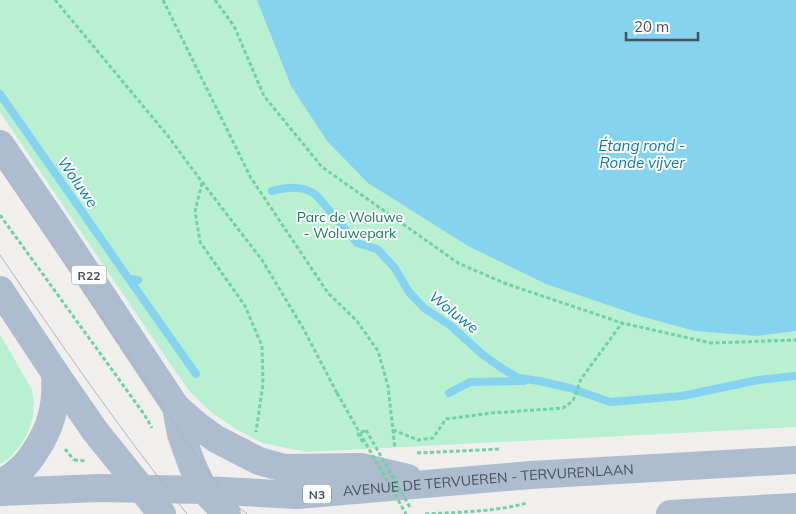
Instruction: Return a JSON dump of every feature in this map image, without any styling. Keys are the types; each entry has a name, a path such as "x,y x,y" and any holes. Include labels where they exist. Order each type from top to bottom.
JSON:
{"main road":[{"name":"R22","path":"0,144 176,407 181,434 192,465 204,490 227,514"},
{"path":"0,290 95,430 162,514"},
{"path":"0,484 26,464 48,431 55,402 55,373"},
{"path":"176,407 216,439 259,461 284,468 362,467 429,484"},
{"name":"AVENUE DE TERVUEREN - TERVURENLAAN","path":"0,492 99,488 204,490 297,496 530,474 796,460"},
{"path":"670,514 796,507"}],"path":[{"path":"56,0 168,136 262,260 303,328 337,393 406,514"},
{"path":"163,0 251,178 328,293 357,321 378,351 388,386 396,454"},
{"path":"215,0 234,26 264,96 322,167 458,263 504,283 622,323 710,343 796,340"},
{"path":"202,182 195,211 200,242 245,306 262,346 262,384 255,437"},
{"path":"0,214 153,429"},
{"path":"393,430 418,440 434,438 446,419 492,413 563,408 573,401 580,379 622,323"},
{"path":"366,430 411,509"},
{"path":"415,454 503,449"},
{"path":"371,456 387,455"}],"green space":[{"name":"Parc de Woluwe - Woluwepark","path":"0,0 796,0 796,427 307,452 262,443 234,428 212,413 191,393 0,112"},
{"path":"0,334 32,390 34,402 33,417 27,435 10,458 0,464"}],"water":[{"name":"Étang rond - Ronde vijver","path":"257,0 796,0 796,331 757,336 695,331 640,316 546,284 468,246 368,183 327,141 291,86"}],"waterway":[{"name":"Woluwe","path":"0,94 129,279 138,280"},
{"name":"Woluwe","path":"272,191 296,188 312,192 357,243 377,249 394,267 409,292 424,308 451,326 483,355 519,378 570,388 610,402 682,396 758,380 796,376"},
{"path":"129,279 196,374"},
{"name":"Woluwe","path":"449,393 470,382 524,381"}],"tram line":[{"path":"0,169 203,465 230,500 247,514"},
{"path":"0,255 91,386 187,514"}]}
